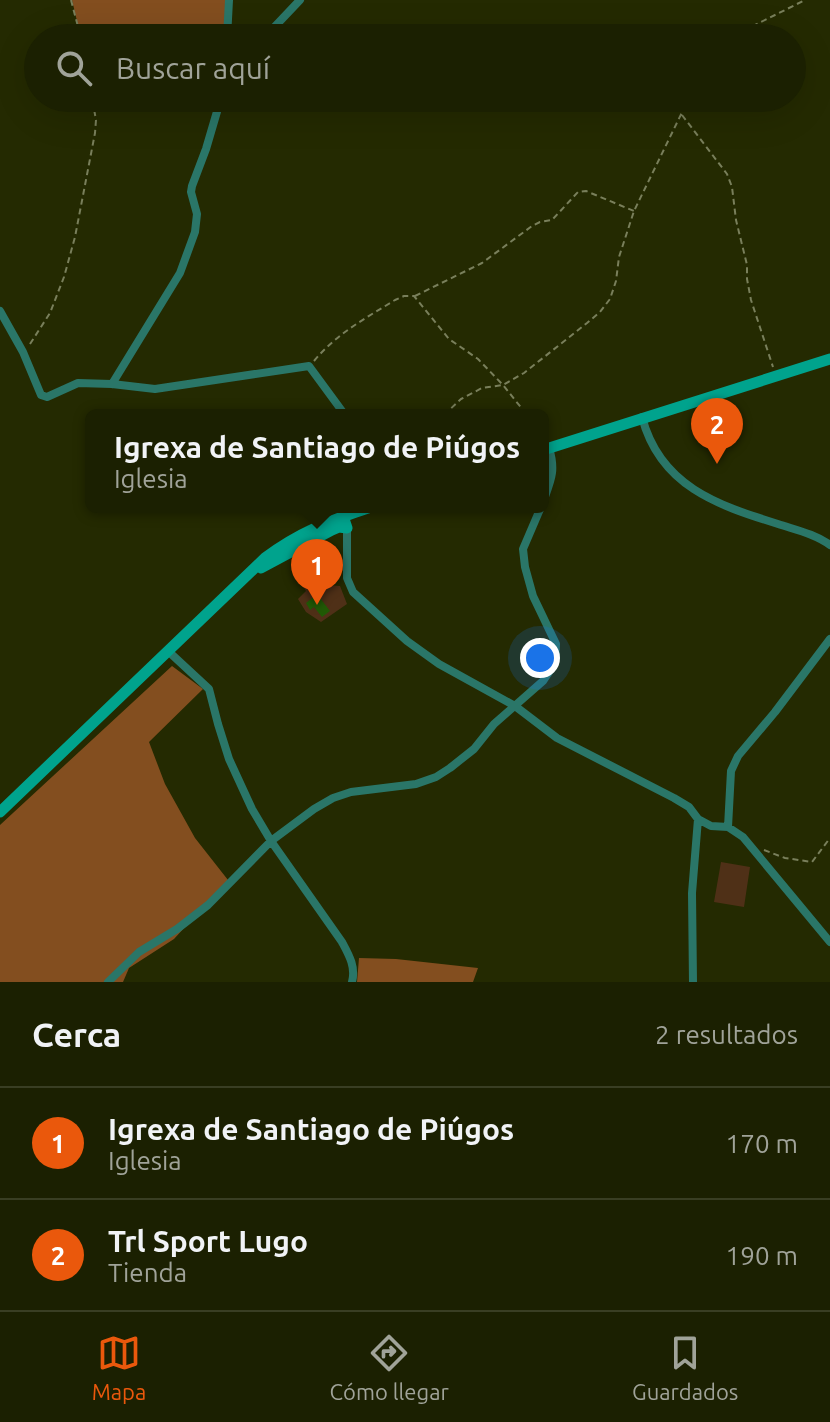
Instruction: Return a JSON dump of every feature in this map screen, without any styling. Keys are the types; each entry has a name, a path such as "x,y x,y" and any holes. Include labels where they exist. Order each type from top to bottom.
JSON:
{"main road":[{"path":"549,448 830,359"},
{"path":"0,812 265,558 292,539 345,522 360,513"}],"street":[{"path":"228,24 229,0"},
{"path":"277,24 300,0"},
{"path":"112,384 180,273 195,232 197,214 192,186 217,112"},
{"path":"0,311 23,351 41,395 47,397 78,383 155,389 309,366 341,409"},
{"path":"642,417 646,433 657,452 690,488 720,503 808,533 830,545"},
{"path":"549,454 554,463 549,487"},
{"path":"108,982 139,952 208,905 271,841 314,809 351,792 416,784 436,777 474,749 494,724 543,681 555,663 556,644 533,596 523,549 538,513"},
{"path":"345,522 347,578 353,592 407,641 439,664 515,706 557,738 674,798 711,826 728,827 743,837 830,942"},
{"path":"728,827 731,771 738,756 830,639"},
{"path":"168,651 209,689 229,759 252,809 342,942 352,960 352,982"},
{"path":"693,982 692,893 698,819"}],"path":[{"path":"71,0 77,24"},
{"path":"757,24 805,0"},
{"path":"23,351 50,313 64,277 95,133 95,112"},
{"path":"450,409 461,399 482,388 503,385 524,373 600,312 610,299 634,211 681,113 727,174 732,187 751,300 776,376"},
{"path":"309,366 346,331 395,300 414,296 482,263 532,226 552,220 578,192 595,193 634,211"},
{"path":"414,296 449,339 478,359 522,409"},
{"path":"751,847 759,847 785,858 812,862 830,838"}],"shaded area":[{"path":"72,0 229,0 228,24 78,24"},
{"path":"315,570 327,573 328,585 340,586 347,604 321,622 306,612 298,599 306,591 301,583"},
{"path":"172,666 203,689 149,742 165,784 195,838 228,880 174,939 129,968 123,982 0,982 0,825"},
{"path":"721,862 750,867 744,907 714,902"},
{"path":"359,958 478,968 473,982 357,982"}],"building":[{"path":"317,594 330,611 322,617 314,607 310,610 306,603"}],"place":[{"name":"Trl Sport Lugo","path":"717,464"},
{"name":"Igrexa de Santiago de Piúgos","path":"317,605"}]}
